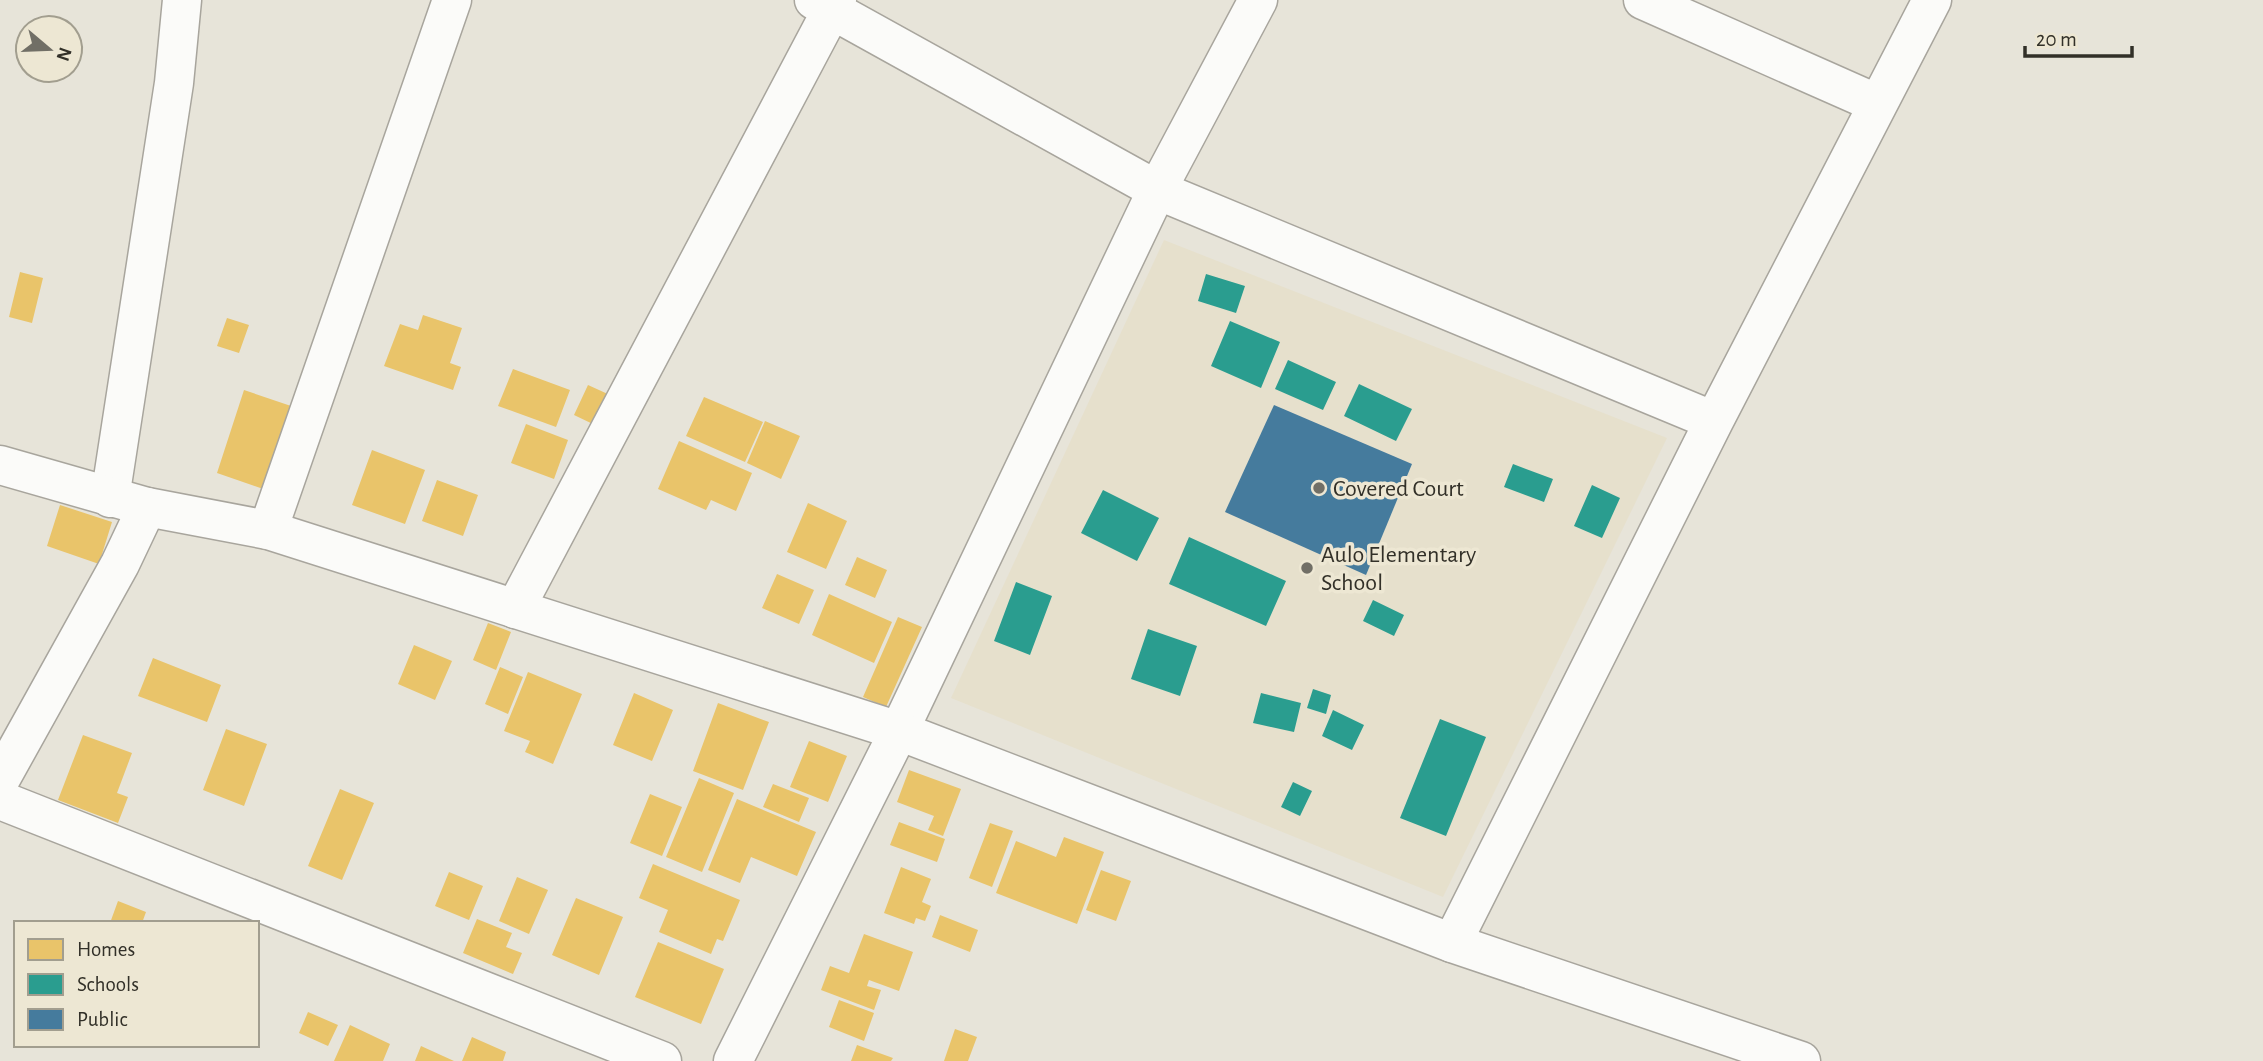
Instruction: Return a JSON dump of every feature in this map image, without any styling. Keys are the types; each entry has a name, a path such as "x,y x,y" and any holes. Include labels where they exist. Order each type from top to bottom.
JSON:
{"street":[{"path":"110,498 174,83 182,0"},
{"path":"268,530 452,0"},
{"path":"733,1061 899,731 1157,190 1258,0"},
{"path":"1643,0 1878,104"},
{"path":"1452,943 1714,421 1932,0"},
{"path":"515,609 828,3 1157,190 1714,421"},
{"path":"0,465 147,507 268,530 899,731 1452,943 1801,1061"},
{"path":"0,780 120,564 147,507"},
{"path":"0,800 662,1061"}],"shaded area":[{"name":"Aulo Elementary School","path":"1164,240 1667,438 1443,897 951,698"}],"building: Homes":[{"path":"20,272 43,278 32,323 9,317"},
{"path":"423,315 462,328 450,363 461,367 453,390 384,366 400,324 418,330"},
{"path":"227,318 249,325 239,353 217,346"},
{"path":"513,369 570,390 556,427 498,406"},
{"path":"588,385 610,395 597,426 574,415"},
{"path":"244,390 294,407 266,490 217,473"},
{"path":"704,397 763,422 745,462 686,436"},
{"path":"765,421 800,436 781,479 747,463"},
{"path":"526,424 568,440 554,479 511,463"},
{"path":"679,441 752,473 736,511 711,500 706,510 658,489"},
{"path":"372,450 425,470 405,524 352,505"},
{"path":"437,480 478,495 463,536 422,521"},
{"path":"808,503 847,521 826,569 787,552"},
{"path":"60,505 112,522 99,564 47,546"},
{"path":"857,557 887,570 875,598 845,585"},
{"path":"777,574 814,590 799,624 762,608"},
{"path":"829,594 892,622 874,663 812,635"},
{"path":"898,617 922,627 886,707 863,697"},
{"path":"488,623 511,632 496,670 473,660"},
{"path":"414,645 452,661 435,700 398,684"},
{"path":"153,658 221,685 207,722 138,696"},
{"path":"500,667 523,677 508,714 485,704"},
{"path":"528,672 582,694 553,764 525,752 530,741 504,731"},
{"path":"634,693 673,710 652,761 613,745"},
{"path":"718,703 769,722 743,790 693,771"},
{"path":"226,729 267,744 244,806 203,790"},
{"path":"83,735 132,753 117,793 128,797 118,823 58,800"},
{"path":"809,741 847,756 828,802 790,787"},
{"path":"909,770 961,789 943,836 928,830 934,816 897,802"},
{"path":"699,778 734,793 702,872 666,857"},
{"path":"773,784 809,798 799,822 763,807"},
{"path":"340,789 374,803 342,880 308,866"},
{"path":"650,794 682,807 662,856 630,843"},
{"path":"737,799 816,832 797,876 751,857 740,883 708,870"},
{"path":"899,822 945,839 937,862 890,845"},
{"path":"990,823 1013,831 992,887 969,878"},
{"path":"1064,837 1104,852 1077,924 996,893 1016,841 1056,857"},
{"path":"653,864 740,900 723,941 717,939 711,954 659,932 668,910 639,898"},
{"path":"901,867 931,879 922,902 931,906 925,921 916,918 914,924 884,913"},
{"path":"1101,870 1131,881 1116,921 1086,910"},
{"path":"449,872 483,886 469,920 435,906"},
{"path":"517,877 548,890 529,934 499,921"},
{"path":"576,898 623,917 599,975 552,955"},
{"path":"118,901 146,912 143,921 111,921"},
{"path":"940,915 978,930 970,952 932,937"},
{"path":"477,919 512,933 506,947 522,953 513,974 463,953"},
{"path":"864,934 913,952 899,991 869,980 867,986 881,990 874,1010 821,990 830,966 849,973"},
{"path":"658,942 724,969 701,1024 635,997"},
{"path":"839,1000 874,1013 864,1041 829,1027"},
{"path":"308,1012 338,1025 328,1046 299,1033"},
{"path":"350,1025 390,1044 383,1061 334,1061"},
{"path":"955,1029 977,1037 968,1061 944,1061"},
{"path":"472,1037 506,1052 503,1061 462,1061"},
{"path":"857,1045 893,1058 891,1061 851,1061"},
{"path":"421,1046 454,1061 415,1061"}],"building: Schools":[{"path":"1206,274 1245,286 1236,313 1198,301"},
{"path":"1230,321 1280,342 1261,388 1211,366"},
{"path":"1288,360 1336,382 1323,410 1275,389"},
{"path":"1359,384 1412,409 1396,441 1344,416"},
{"path":"1513,464 1553,479 1544,502 1504,487"},
{"path":"1592,485 1620,498 1602,538 1574,526"},
{"path":"1103,490 1159,518 1137,561 1081,533"},
{"path":"1189,537 1286,581 1266,626 1169,584"},
{"path":"1016,582 1052,596 1030,655 994,641"},
{"path":"1373,600 1404,615 1394,636 1363,621"},
{"path":"1148,629 1197,646 1180,696 1131,679"},
{"path":"1313,689 1331,695 1326,714 1307,708"},
{"path":"1261,693 1301,703 1294,732 1253,723"},
{"path":"1333,710 1364,725 1352,750 1322,736"},
{"path":"1440,719 1486,737 1446,836 1400,818"},
{"path":"1293,782 1312,791 1300,816 1281,807"}],"building: Public":[{"name":"Covered Court","path":"1274,405 1412,464 1366,575 1225,512"}],"place":[{"name":"Covered Court","path":"1319,488"},
{"name":"Aulo Elementary School","path":"1307,568"}]}
